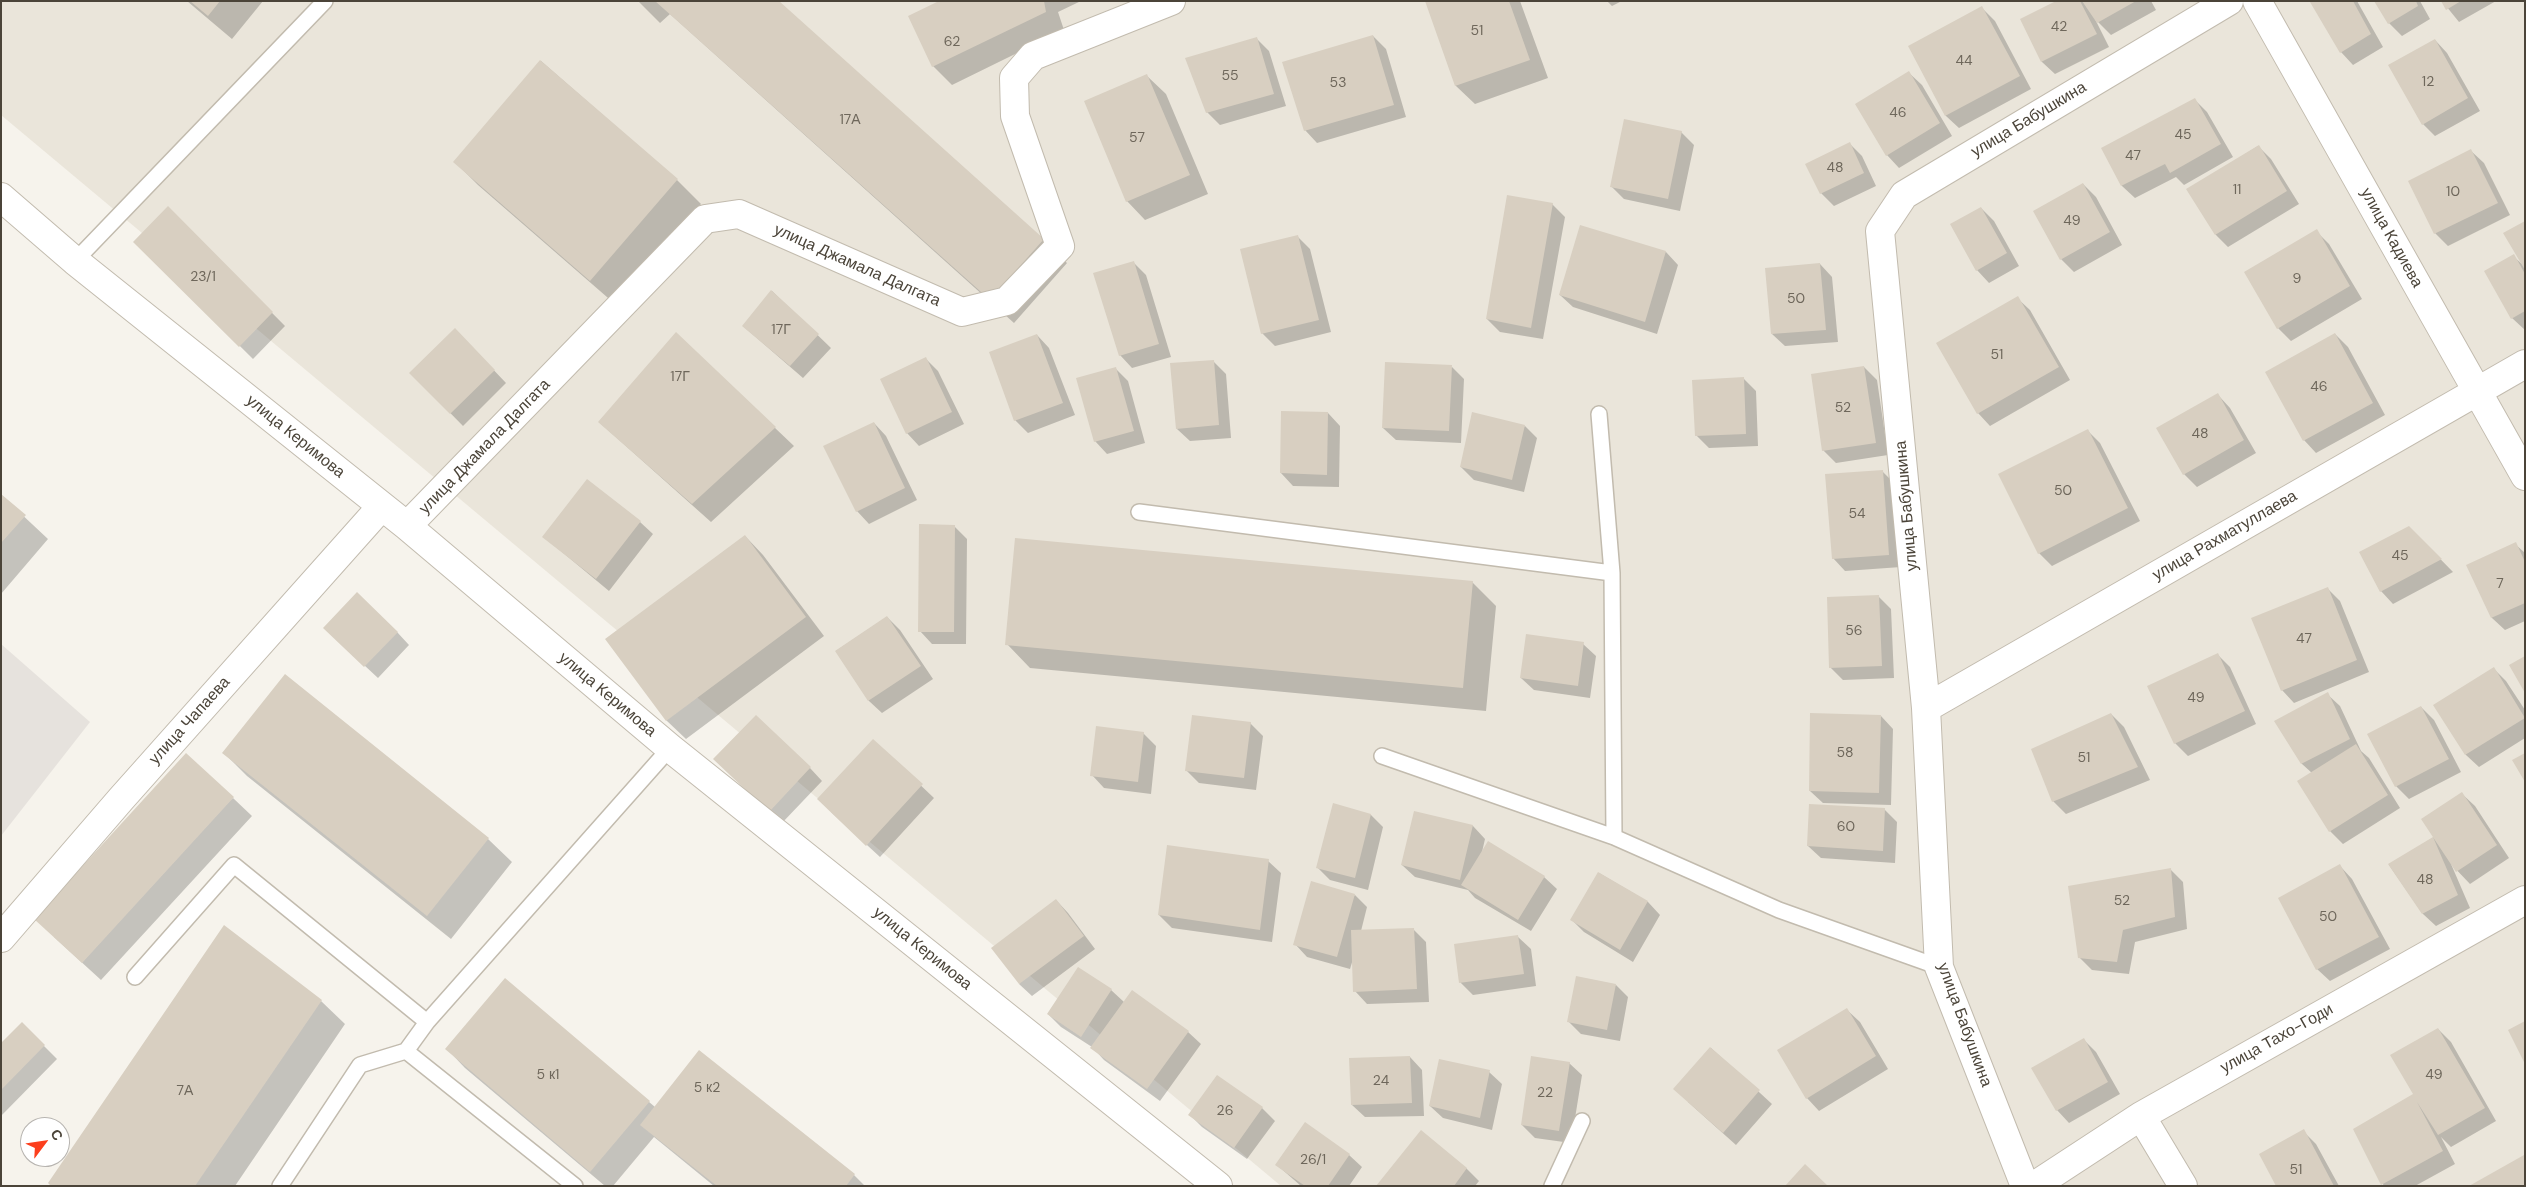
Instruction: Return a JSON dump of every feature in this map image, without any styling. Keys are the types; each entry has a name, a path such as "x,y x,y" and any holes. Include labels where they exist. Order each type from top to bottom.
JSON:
{"street":[{"name":"улица Джамала Далгата","path":"407,526 705,219 739,214 962,312 1007,301 1060,246 1015,116 1014,78 1033,56 1171,1"},
{"name":"улица Бабушкина","path":"2025,1186 1939,967 1926,708 1880,231 1904,195 2229,1"},
{"name":"улица Кадиева","path":"2257,1 2525,476"},
{"name":"улица Керимова","path":"1,197 75,261 407,526 670,748 1218,1186"},
{"name":"улица Рахматуллаева","path":"1926,708 2525,364"},
{"name":"улица Чапаева","path":"1,938 121,799 382,506"},
{"name":"улица Тахо-Годи","path":"2034,1186 2141,1116 2525,900"},
{"path":"2141,1116 2183,1186"}],"lane":[{"path":"75,261 325,1"},
{"path":"1599,414 1612,573 1614,837"},
{"path":"1139,512 1612,573"},
{"path":"280,1186 360,1065 406,1051 427,1022 670,748"},
{"path":"1382,756 1614,837 1780,910 1939,967"},
{"path":"135,977 234,866 427,1022"},
{"path":"406,1051 575,1186"},
{"path":"1552,1186 1582,1121"}],"shaded area":[{"path":"1,1 2525,1 2525,1186 1281,1186 1,115"},
{"path":"1,644 90,722 1,836"}],"building":[{"path":"190,1 220,1 208,16"},
{"path":"655,1 779,1 1044,239 990,300"},
{"path":"939,1 1044,1 1046,12 932,67 908,16"},
{"path":"1425,1 1509,1 1530,60 1455,86"},
{"path":"2056,1 2080,1 2097,34 2041,62 2020,19"},
{"path":"2082,1 2136,1 2097,23"},
{"path":"2353,1 2371,34 2340,53 2310,2"},
{"path":"2374,1 2416,1 2418,6 2388,24"},
{"path":"2441,1 2461,1 2446,10"},
{"path":"1982,6 2020,76 1945,116 1908,46"},
{"path":"1373,35 1394,105 1304,131 1282,62"},
{"path":"1257,37 1274,94 1206,113 1185,58"},
{"path":"2435,39 2468,98 2422,125 2388,65"},
{"path":"540,60 678,179 590,281 453,162"},
{"path":"1909,71 1940,123 1886,156 1855,104"},
{"path":"1147,74 1190,175 1126,202 1084,101"},
{"path":"2195,98 2221,144 2170,173 2165,164 2121,186 2101,148"},
{"path":"1624,119 1682,131 1668,199 1610,187"},
{"path":"1850,142 1864,173 1820,194 1805,164"},
{"path":"2259,145 2287,191 2215,235 2186,189"},
{"path":"2471,149 2498,203 2434,234 2408,181"},
{"path":"2083,183 2110,232 2060,260 2033,211"},
{"path":"1507,195 1553,203 1531,328 1486,319"},
{"path":"168,206 273,312 239,347 133,242"},
{"path":"1981,207 2007,253 1976,271 1950,224"},
{"path":"2525,221 2525,270 2503,233"},
{"path":"1580,225 1666,251 1645,322 1559,295"},
{"path":"2317,229 2350,286 2277,329 2244,272"},
{"path":"1298,235 1319,320 1261,334 1240,249"},
{"path":"2514,254 2525,274 2525,311 2511,319 2484,271"},
{"path":"1134,261 1159,344 1119,356 1093,273"},
{"path":"1820,263 1826,330 1771,334 1765,268"},
{"path":"771,290 819,334 790,366 742,326"},
{"path":"2018,296 2059,367 1977,414 1936,343"},
{"path":"455,328 495,370 450,414 409,373"},
{"path":"676,332 776,427 692,504 598,422"},
{"path":"2335,333 2373,403 2303,441 2265,372"},
{"path":"1037,334 1063,403 1014,421 989,352"},
{"path":"926,357 952,412 906,434 880,379"},
{"path":"1214,360 1219,425 1176,429 1170,363"},
{"path":"1385,362 1452,365 1449,431 1382,428"},
{"path":"1864,366 1876,443 1822,451 1811,374"},
{"path":"1116,367 1134,431 1094,442 1076,378"},
{"path":"1744,377 1746,434 1695,436 1692,380"},
{"path":"2218,393 2244,440 2183,475 2156,428"},
{"path":"1281,411 1328,412 1327,475 1280,473"},
{"path":"1472,412 1525,425 1512,480 1460,467"},
{"path":"874,422 905,488 856,512 823,446"},
{"path":"2088,429 2128,508 2038,554 1998,474"},
{"path":"1883,470 1889,555 1832,559 1825,474"},
{"path":"587,479 641,521 596,579 542,537"},
{"path":"1,494 26,515 1,543"},
{"path":"919,524 955,525 954,632 918,632"},
{"path":"2409,526 2442,559 2380,592 2359,552"},
{"path":"745,535 806,617 666,721 605,639"},
{"path":"1015,538 1473,581 1463,688 1005,645"},
{"path":"2516,542 2525,562 2525,603 2491,618 2466,565"},
{"path":"2328,587 2357,660 2281,691 2251,618"},
{"path":"357,592 398,632 364,667 323,628"},
{"path":"1879,595 1882,666 1829,668 1827,597"},
{"path":"887,616 921,666 868,701 835,651"},
{"path":"1526,634 1584,642 1578,686 1520,678"},
{"path":"2218,653 2245,711 2174,744 2147,686"},
{"path":"2525,656 2525,693 2509,665"},
{"path":"2494,667 2525,718 2465,755 2433,705"},
{"path":"285,674 489,838 427,916 222,753"},
{"path":"2328,692 2350,739 2301,764 2274,721"},
{"path":"2421,706 2449,759 2395,787 2367,734"},
{"path":"1810,713 1881,715 1879,793 1809,791"},
{"path":"2111,713 2138,767 2052,802 2031,749"},
{"path":"756,715 811,767 769,812 713,759"},
{"path":"1192,715 1251,722 1244,778 1185,771"},
{"path":"1096,726 1144,732 1138,782 1090,776"},
{"path":"873,739 923,784 866,846 817,799"},
{"path":"2356,744 2388,795 2329,832 2297,781"},
{"path":"186,753 234,797 82,963 34,919"},
{"path":"2525,753 2525,782 2512,760"},
{"path":"2462,792 2497,845 2456,872 2421,819"},
{"path":"1333,803 1371,814 1355,878 1316,868"},
{"path":"1809,804 1885,808 1883,851 1807,846"},
{"path":"1414,811 1473,825 1460,880 1401,865"},
{"path":"2433,837 2458,895 2422,914 2388,864"},
{"path":"1488,841 1545,876 1518,920 1461,885"},
{"path":"1167,845 1269,859 1260,930 1158,915"},
{"path":"2340,864 2379,937 2316,970 2278,898"},
{"path":"2171,868 2175,917 2123,930 2117,962 2078,958 2068,886"},
{"path":"1598,872 1648,901 1620,950 1570,920"},
{"path":"1311,881 1355,894 1337,957 1293,945"},
{"path":"1056,899 1084,936 1019,984 991,948"},
{"path":"224,925 322,1000 195,1186 51,1186 48,1183 59,1167 70,1167 70,1151"},
{"path":"1414,928 1417,989 1353,992 1351,930"},
{"path":"1518,935 1524,974 1459,983 1454,944"},
{"path":"1078,967 1112,989 1081,1037 1047,1014"},
{"path":"1576,976 1616,984 1607,1030 1567,1022"},
{"path":"505,978 650,1101 590,1172 445,1049"},
{"path":"1132,990 1189,1031 1147,1089 1090,1048"},
{"path":"1847,1008 1876,1056 1806,1099 1777,1050"},
{"path":"2525,1021 2525,1064 2508,1030"},
{"path":"22,1022 45,1045 1,1090 1,1043"},
{"path":"2438,1028 2485,1108 2438,1135 2417,1102 2443,1151 2381,1185 2353,1129 2413,1094 2390,1055"},
{"path":"2084,1038 2108,1082 2056,1111 2031,1068"},
{"path":"1710,1047 1760,1090 1723,1133 1673,1089"},
{"path":"699,1050 855,1174 846,1186 717,1186 640,1125"},
{"path":"1410,1056 1412,1103 1351,1105 1349,1058"},
{"path":"1531,1056 1570,1062 1559,1131 1521,1125"},
{"path":"1439,1059 1490,1070 1480,1118 1429,1106"},
{"path":"1217,1075 1263,1107 1234,1148 1188,1115"},
{"path":"1305,1122 1350,1154 1328,1186 1305,1186 1275,1165"},
{"path":"2304,1129 2334,1186 2276,1186 2259,1154"},
{"path":"1421,1130 1467,1168 1454,1186 1376,1186"},
{"path":"2524,1155 2525,1186 2469,1186"},
{"path":"1805,1164 1828,1186 1785,1186"}]}
